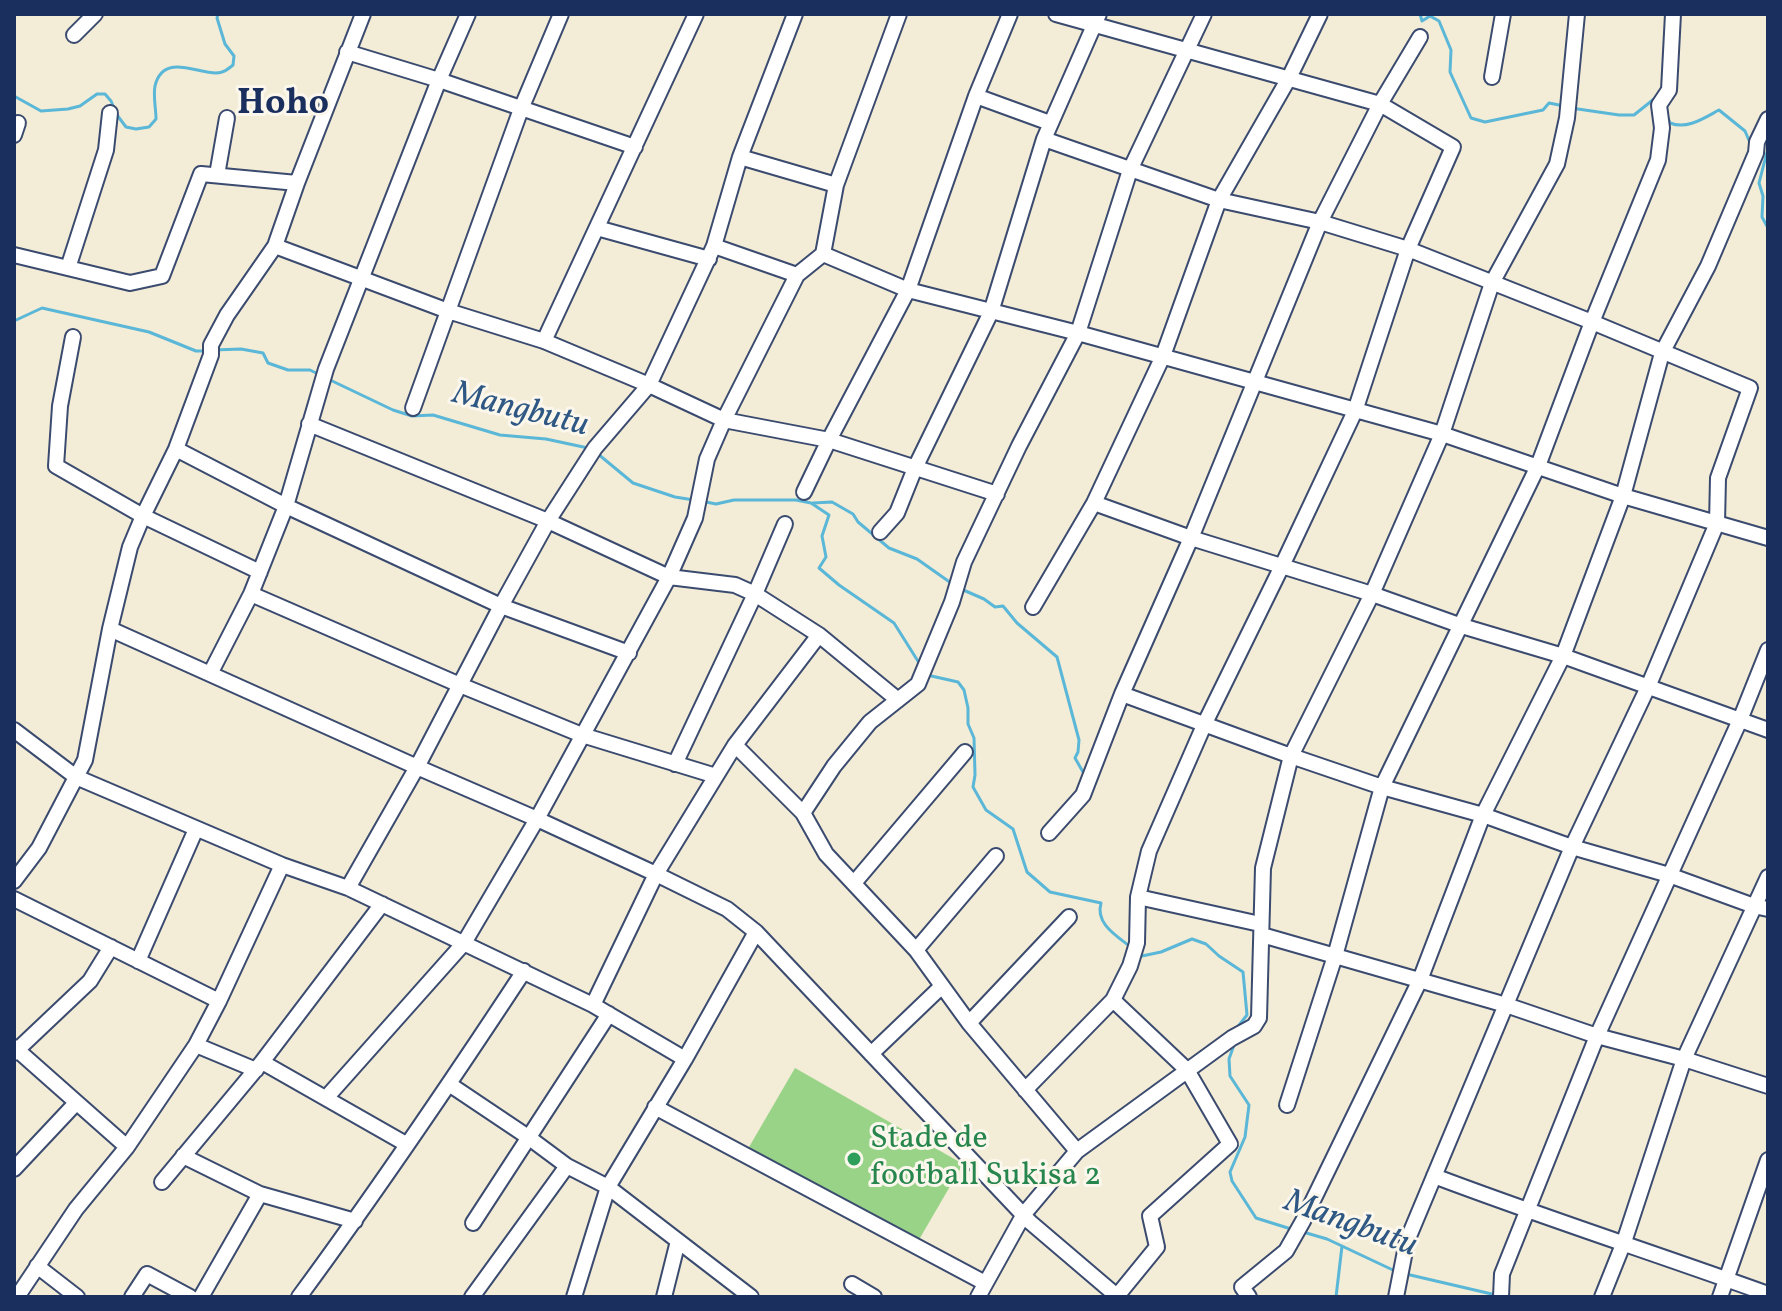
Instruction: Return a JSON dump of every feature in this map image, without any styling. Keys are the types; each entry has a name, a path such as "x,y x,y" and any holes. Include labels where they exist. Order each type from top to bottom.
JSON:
{"street":[{"path":"74,35 95,14"},
{"path":"14,881 39,848 85,760 110,629 130,547 176,449 211,350 227,315 275,246 363,14"},
{"path":"210,674 251,594 286,506 326,369 439,80 468,14"},
{"path":"413,408 521,109 561,14"},
{"path":"544,341 696,14"},
{"path":"348,888 417,767 548,521 592,454 649,385 712,252 740,157 795,14"},
{"path":"326,1098 464,943 629,653 669,577 695,518 707,459 724,420 797,275 823,254 836,185 899,14"},
{"path":"804,492 908,290 976,96 1010,14"},
{"path":"1025,1090 1113,1000 1130,966 1135,948 1138,897 1149,851 1205,723 1355,411 1408,249 1453,147 1380,104 1186,49 1096,19 1056,14"},
{"path":"803,813 834,766 870,722 918,684 952,602 964,562 1019,446 1078,333 1130,170 1204,14"},
{"path":"1033,607 1094,503 1163,356 1219,200 1289,78 1320,14"},
{"path":"1492,77 1503,14"},
{"path":"978,1297 1024,1214 1077,1151 1235,1036 1254,1026 1259,1018 1263,868 1291,756 1372,594 1442,434 1492,283 1557,164 1567,118 1577,14"},
{"path":"1287,1105 1335,956 1382,787 1538,466 1658,160 1662,128 1659,105 1669,90 1673,14"},
{"path":"880,532 897,513 915,468 991,312 1044,139 1096,19"},
{"path":"1049,833 1083,795 1122,694 1191,538 1320,222 1380,104 1420,37"},
{"path":"347,52 635,147"},
{"path":"976,96 1050,123"},
{"path":"68,268 106,150 110,113"},
{"path":"217,175 227,118"},
{"path":"1249,1297 1242,1287 1286,1251 1303,1221 1420,980 1483,815 1563,656 1623,496 1662,353 1708,266 1768,119"},
{"path":"1044,139 1219,200 1320,222 1408,249 1750,388 1718,478 1717,523 1648,687 1572,847 1407,1241 1396,1297"},
{"path":"740,157 836,185"},
{"path":"14,255 130,283 162,276 201,174 297,183"},
{"path":"597,228 712,252 797,275"},
{"path":"275,246 448,311 544,341 724,420 829,440 997,494"},
{"path":"823,254 908,290 1078,333 1442,434 1623,496 1768,538"},
{"path":"73,337 60,406 56,466 143,516 260,572"},
{"path":"309,424 548,521 669,577 735,585 755,594 819,635 898,700"},
{"path":"176,449 286,506 501,606 629,653"},
{"path":"1094,503 1191,538 1563,656 1768,730"},
{"path":"675,764 785,524"},
{"path":"251,594 582,735 716,776"},
{"path":"110,629 537,819 727,909 756,932 1030,1222 1117,1297 1157,1247 1150,1216 1230,1144 1187,1070 1113,1000"},
{"path":"593,1005 656,874 735,745 819,635"},
{"path":"1501,1297 1502,1274 1597,1036 1740,720 1768,650"},
{"path":"1122,694 1382,787 1483,815 1572,847 1669,875 1761,907"},
{"path":"14,730 76,777 282,865 348,888 593,1005 685,1059"},
{"path":"735,745 803,813 826,854 916,950 969,1023 1077,1151"},
{"path":"854,883 965,752"},
{"path":"138,961 196,829"},
{"path":"916,950 996,856"},
{"path":"17,1297 76,1209 127,1147 196,1045 282,865"},
{"path":"1602,1297 1624,1242 1684,1059 1761,907 1768,877"},
{"path":"1138,897 1261,929 1335,956 1768,1086"},
{"path":"14,899 219,1001"},
{"path":"162,1182 259,1066 382,904"},
{"path":"969,1023 1069,917"},
{"path":"574,1297 608,1187 756,932"},
{"path":"111,947 90,981 15,1050 127,1147"},
{"path":"299,1297 355,1221 524,971"},
{"path":"871,1054 942,986"},
{"path":"473,1223 609,1014"},
{"path":"196,1045 259,1066 326,1098 406,1144"},
{"path":"449,1084 567,1166 608,1187 751,1297"},
{"path":"14,1169 76,1103"},
{"path":"655,1107 985,1283"},
{"path":"183,1156 260,1194 355,1221"},
{"path":"1720,1297 1768,1160"},
{"path":"472,1297 567,1166"},
{"path":"1434,1176 1768,1294"},
{"path":"201,1297 260,1194"},
{"path":"664,1297 678,1241"},
{"path":"37,1266 77,1297"},
{"path":"132,1297 147,1274 190,1297"},
{"path":"852,1284 874,1297"}],"green space":[{"name":"Stade de football Sukisa 2","path":"795,1068 963,1164 913,1250 745,1154"}],"waterway":[{"name":"Hoho","path":"117,115 126,127 149,127 156,119 155,86 165,70 181,67 218,73 233,65 234,56 225,44 218,14"},
{"name":"Hoho","path":"1420,14 1422,21 1430,16 1439,21 1451,50 1450,72 1471,118 1485,122 1543,110 1549,103 1564,106"},
{"name":"Hoho","path":"14,96 41,111 80,106 97,94 105,94 114,108"},
{"name":"Hoho","path":"1571,108 1634,115 1654,99 1657,101"},
{"name":"Hoho","path":"1666,113 1670,123 1683,125 1719,110 1745,131 1751,145"},
{"name":"Hoho","path":"1767,152 1759,183 1763,196 1762,217 1768,228"},
{"name":"Mangbutu","path":"14,321 42,308 149,332 196,351 206,351"},
{"name":"Mangbutu","path":"214,350 241,349 263,353 268,363 288,370 310,370 318,374"},
{"name":"Mangbutu","path":"328,379 412,416 433,415 500,435 546,439 588,448"},
{"name":"Mangbutu","path":"598,454 633,483 694,500"},
{"name":"Mangbutu","path":"701,501 716,504 734,500 796,500 811,503 829,515 822,536 826,557 819,568 894,623 921,666"},
{"path":"813,503 832,502 853,514 889,548 917,559 951,583"},
{"path":"961,589 995,607 1003,606 1017,623 1057,657 1079,740 1075,758 1083,772"},
{"name":"Mangbutu","path":"927,675 958,682 964,690 968,724 974,738 973,787 986,810 1013,829 1027,872 1050,892 1101,903 1104,923 1132,948"},
{"name":"Mangbutu","path":"1138,953 1142,956 1161,952 1192,939 1206,944 1243,972 1247,1015 1236,1029"},
{"name":"Mangbutu","path":"1234,1045 1229,1059 1230,1076 1249,1105 1245,1137 1230,1172 1232,1181 1256,1218 1291,1229"},
{"name":"Mangbutu","path":"1303,1232 1327,1239 1395,1271"},
{"path":"1336,1297 1342,1246"},
{"name":"Mangbutu","path":"1406,1274 1496,1295"}],"place":[{"name":"Stade de football Sukisa 2","path":"854,1159"}],"district":[{"name":"Hoho","path":"283,106"}]}
